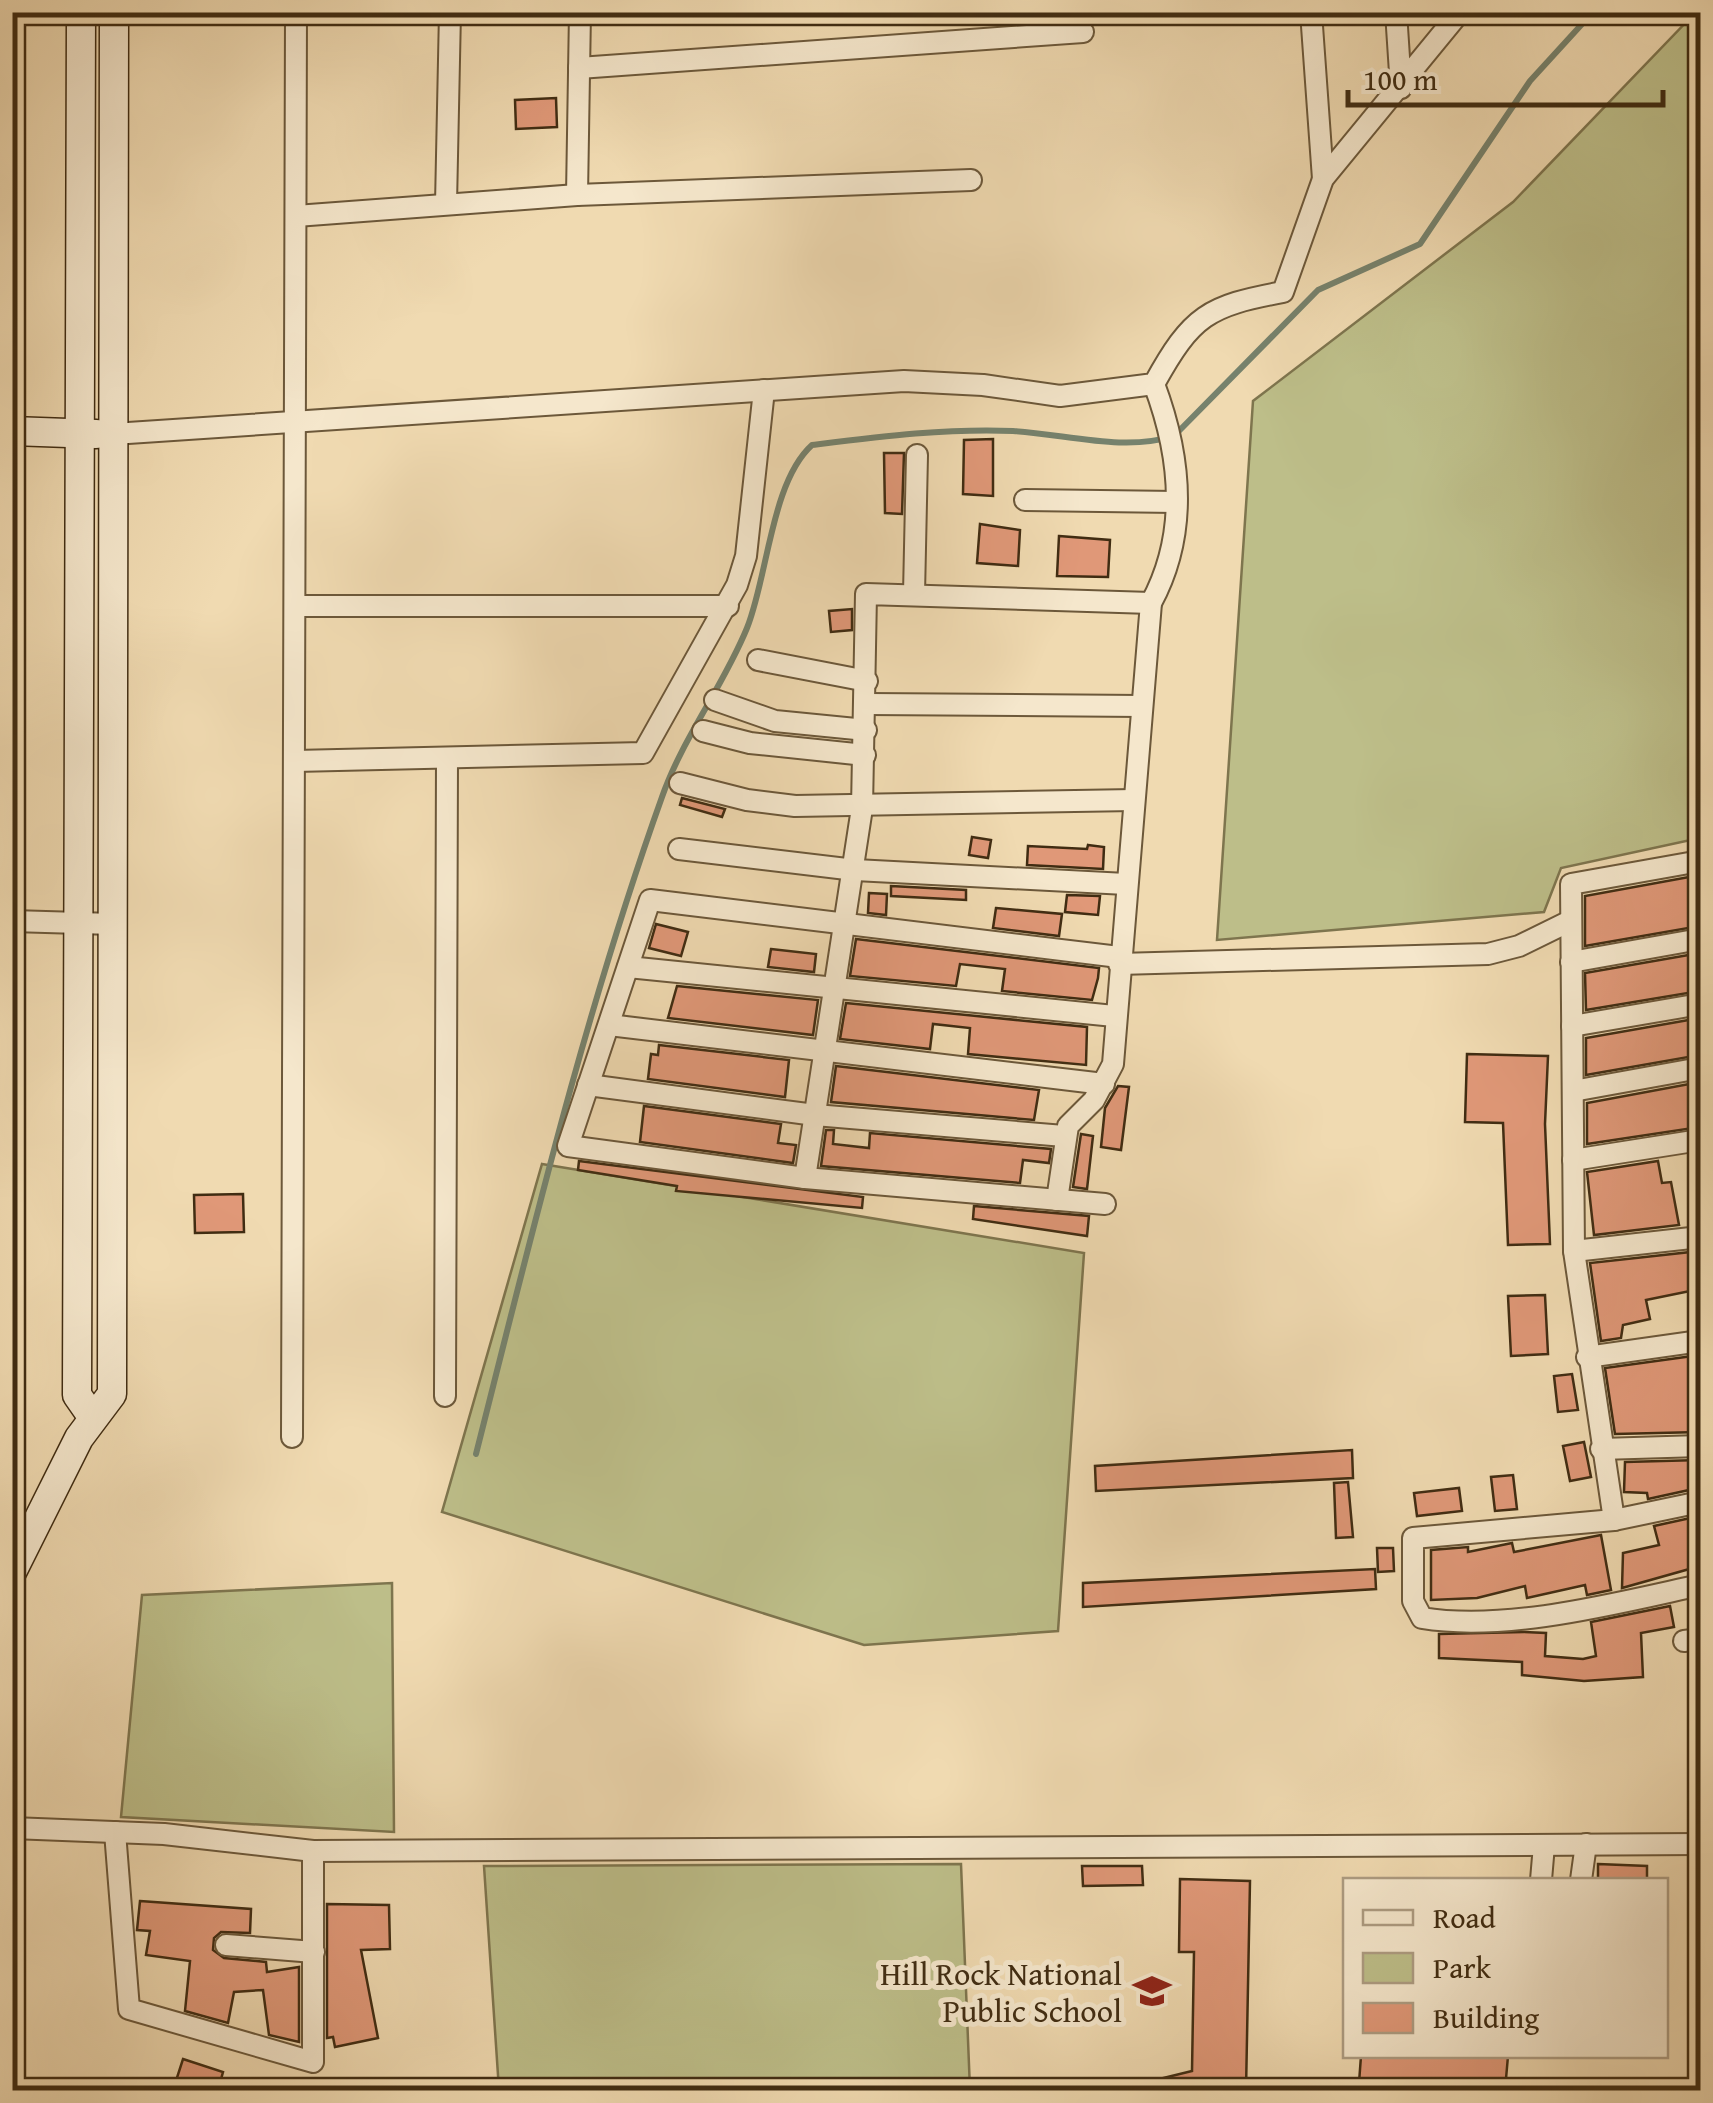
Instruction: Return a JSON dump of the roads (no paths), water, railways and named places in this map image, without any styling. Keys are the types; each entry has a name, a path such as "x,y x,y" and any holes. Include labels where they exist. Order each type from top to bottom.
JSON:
{"street":[{"path":"81,12 77,1394 92,1418"},
{"path":"12,1572 57,1479 92,1418 112,1394 114,12"},
{"path":"292,1437 296,12"},
{"path":"446,204 450,12"},
{"path":"577,195 580,12"},
{"path":"1311,12 1323,178"},
{"path":"1396,12 1401,88"},
{"path":"1154,384 1187,332 1224,303 1284,292 1323,178 1460,12"},
{"path":"578,68 1083,32"},
{"path":"296,216 577,195 971,180"},
{"path":"12,431 113,434 904,381 983,385 1060,396 1154,384"},
{"path":"1058,1200 1064,1136 1104,1084 1113,1064 1114,1016 1152,602 1173,550 1176,502 1173,436 1154,384"},
{"path":"294,761 643,754 728,606 746,556 764,390"},
{"path":"914,594 918,455"},
{"path":"1025,500 1176,502"},
{"path":"805,1178 862,808 868,681 866,594 1152,602"},
{"path":"295,606 728,606"},
{"path":"758,660 868,681"},
{"path":"715,700 775,721 866,730"},
{"path":"867,704 1142,706"},
{"path":"704,730 750,743 865,756"},
{"path":"445,1396 447,758"},
{"path":"680,783 769,803 862,808 1134,800"},
{"path":"679,849 855,870 1126,884"},
{"path":"1614,1520 1574,1251 1570,884 1700,861"},
{"path":"1105,1204 805,1178 568,1146 650,900 1119,960 1488,954 1519,946 1570,921"},
{"path":"12,921 112,924"},
{"path":"1571,962 1700,939"},
{"path":"628,967 837,985 1114,1016"},
{"path":"1572,1026 1700,1004"},
{"path":"608,1025 1104,1084"},
{"path":"1573,1091 1700,1068"},
{"path":"588,1085 815,1114 1064,1136"},
{"path":"1572,1160 1700,1140"},
{"path":"1574,1251 1700,1237"},
{"path":"1587,1356 1700,1341"},
{"path":"1601,1449 1700,1446"},
{"path":"1700,1502 1614,1520 1413,1538 1416,1612 1431,1620 1575,1610 1700,1584"},
{"path":"12,1828 115,1832 313,1851 1700,1844"},
{"path":"115,1832 129,2009 312,2062 313,1851"},
{"path":"1541,1878 1544,1844"},
{"path":"1581,1878 1586,1844"},
{"path":"226,1944 314,1952"}],"waterway":[{"path":"476,1454 561,1123 634,878 671,775 747,628 779,505 798,461 812,445 938,432 1013,431 1115,442 1155,441 1174,436 1318,290 1420,244 1530,81 1593,12"}],"place":[{"name":"Hill Rock National Public School","path":"1152,1991"}]}
